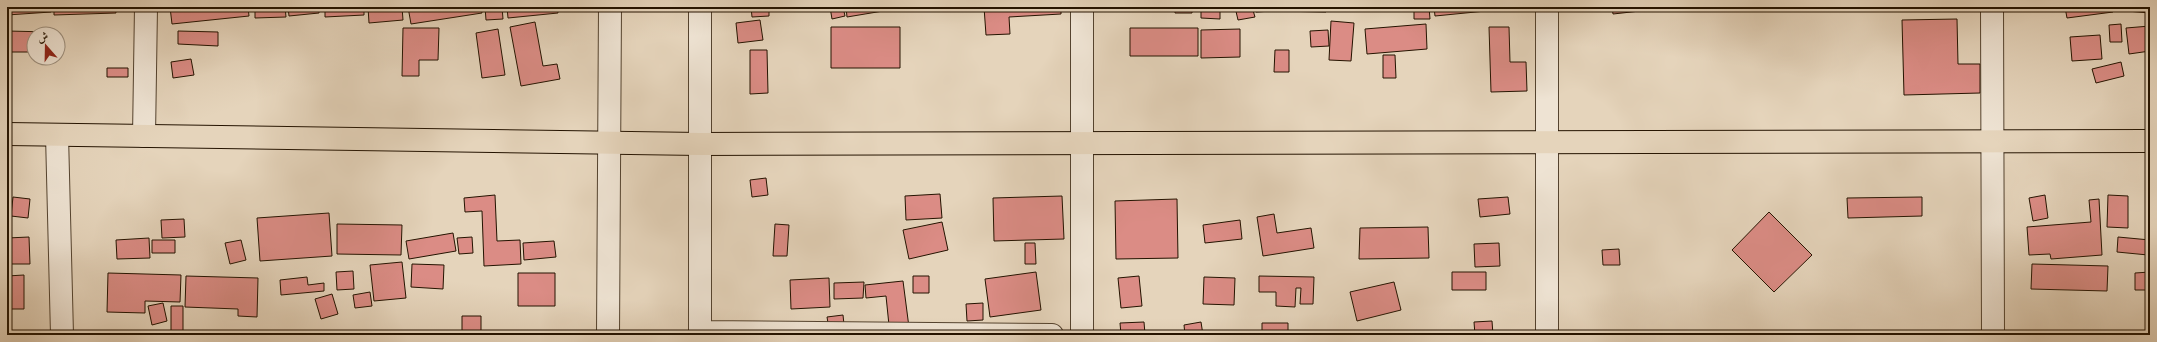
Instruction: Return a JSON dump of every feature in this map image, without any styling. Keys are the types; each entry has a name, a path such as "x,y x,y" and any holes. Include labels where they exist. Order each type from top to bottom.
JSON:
{"main road":[{"path":"7,134 700,144 2150,141"}],"street":[{"path":"144,136 146,7"},
{"path":"608,335 610,7"},
{"path":"700,7 700,333 1052,335"},
{"path":"1082,7 1082,335"},
{"path":"1547,7 1547,335"},
{"path":"1992,7 1991,142 1993,335"},
{"path":"58,135 62,335"}],"building":[{"path":"7,7 51,7 51,12 7,15"},
{"path":"54,7 115,7 116,13 54,15"},
{"path":"170,7 248,7 249,16 172,24"},
{"path":"255,7 285,7 286,17 255,18"},
{"path":"288,7 319,7 319,13 289,16"},
{"path":"325,7 364,7 364,15 325,17"},
{"path":"368,7 402,7 403,20 369,23"},
{"path":"408,7 481,7 482,13 411,24"},
{"path":"485,7 502,7 503,19 486,20"},
{"path":"507,7 557,7 558,13 508,18"},
{"path":"751,7 769,7 769,16 752,17"},
{"path":"830,7 843,7 845,16 832,19"},
{"path":"846,7 882,7 883,11 847,17"},
{"path":"984,7 1061,7 1061,14 1009,17 1010,34 986,35"},
{"path":"1123,7 1149,7 1149,9 1123,10"},
{"path":"1175,7 1192,7 1192,13 1175,13"},
{"path":"1201,7 1220,7 1220,19 1201,18"},
{"path":"1235,7 1252,7 1255,17 1238,20"},
{"path":"1256,7 1272,7 1272,11 1256,12"},
{"path":"1275,7 1326,7 1326,12 1275,11"},
{"path":"1414,7 1429,7 1430,19 1414,19"},
{"path":"1434,7 1506,7 1506,9 1435,16"},
{"path":"1612,7 1667,7 1667,8 1613,14"},
{"path":"2065,7 2112,7 2113,12 2067,18"},
{"path":"2115,7 2150,7 2150,13 2115,10"},
{"path":"1957,19 1958,64 1980,64 1980,93 1904,95 1902,20"},
{"path":"760,20 763,40 738,43 736,23"},
{"path":"1331,21 1354,23 1351,61 1329,60"},
{"path":"535,22 543,66 557,64 560,79 521,86 510,27"},
{"path":"1426,24 1427,49 1367,54 1365,29"},
{"path":"2121,24 2122,42 2110,42 2109,25"},
{"path":"2150,26 2150,51 2129,54 2126,28"},
{"path":"831,27 900,27 900,68 831,68"},
{"path":"1489,27 1509,27 1510,62 1526,62 1527,91 1491,92"},
{"path":"403,28 439,28 438,60 419,60 419,76 402,76"},
{"path":"1130,28 1198,28 1198,56 1130,56"},
{"path":"498,29 505,75 482,78 476,33"},
{"path":"1240,29 1240,57 1201,58 1201,30"},
{"path":"1328,30 1329,46 1311,47 1310,31"},
{"path":"7,31 26,31 26,52 7,52"},
{"path":"178,31 218,32 218,46 178,44"},
{"path":"2100,35 2102,59 2072,61 2070,37"},
{"path":"750,50 767,50 768,93 750,94"},
{"path":"1275,50 1289,50 1289,72 1274,72"},
{"path":"1383,55 1395,55 1396,78 1383,78"},
{"path":"191,59 194,75 173,78 171,62"},
{"path":"2121,62 2124,76 2096,83 2092,69"},
{"path":"107,68 128,68 128,77 107,77"},
{"path":"766,178 768,195 752,197 750,180"},
{"path":"940,194 942,218 906,220 905,196"},
{"path":"495,195 497,241 520,240 521,264 484,266 482,211 465,212 464,198"},
{"path":"2045,195 2048,218 2033,221 2029,198"},
{"path":"2108,195 2128,196 2128,228 2107,227"},
{"path":"1062,196 1064,239 994,241 993,198"},
{"path":"13,197 30,199 28,218 11,216"},
{"path":"1508,197 1510,214 1480,217 1478,199"},
{"path":"1922,197 1922,216 1848,218 1847,198"},
{"path":"1177,199 1178,258 1116,259 1115,201"},
{"path":"2099,199 2102,255 2051,259 2050,254 2029,255 2027,227 2091,222 2089,200"},
{"path":"1769,212 1812,255 1774,292 1732,250"},
{"path":"329,213 332,256 260,261 257,218"},
{"path":"1274,214 1277,233 1311,228 1314,248 1263,256 1257,217"},
{"path":"184,219 185,237 162,238 161,220"},
{"path":"1240,220 1242,239 1205,243 1203,225"},
{"path":"942,222 948,250 909,259 903,230"},
{"path":"337,224 402,225 401,255 337,254"},
{"path":"775,224 789,225 787,256 773,256"},
{"path":"1428,227 1429,258 1359,259 1360,228"},
{"path":"453,233 456,251 409,259 406,241"},
{"path":"29,237 30,264 7,264 7,238"},
{"path":"472,237 473,253 459,254 457,238"},
{"path":"2118,237 2150,240 2148,255 2117,252"},
{"path":"149,238 150,258 117,259 116,240"},
{"path":"152,240 175,240 175,253 152,253"},
{"path":"241,240 246,260 230,264 225,243"},
{"path":"554,241 556,257 524,260 523,243"},
{"path":"1025,243 1035,243 1036,264 1025,264"},
{"path":"1499,243 1500,266 1475,267 1474,244"},
{"path":"1619,249 1620,265 1603,265 1602,250"},
{"path":"402,262 406,298 374,301 370,265"},
{"path":"412,264 444,265 443,289 411,287"},
{"path":"2032,264 2108,266 2107,291 2031,289"},
{"path":"353,271 354,289 337,290 336,272"},
{"path":"1036,272 1041,310 990,317 985,279"},
{"path":"1452,272 1486,272 1486,290 1452,290"},
{"path":"2150,272 2150,290 2135,290 2135,273"},
{"path":"108,273 181,275 180,302 145,301 145,313 107,312"},
{"path":"518,273 555,273 555,306 518,306"},
{"path":"24,275 24,309 7,309 7,276"},
{"path":"186,276 258,278 257,317 238,316 238,309 185,307"},
{"path":"913,276 929,276 929,293 913,293"},
{"path":"1139,276 1142,306 1121,308 1118,278"},
{"path":"1259,276 1314,277 1313,304 1300,304 1301,288 1296,288 1295,307 1276,306 1276,292 1259,292"},
{"path":"307,277 308,285 324,283 324,291 281,295 280,280"},
{"path":"1204,277 1235,278 1234,305 1203,304"},
{"path":"829,278 830,307 791,309 790,280"},
{"path":"903,281 910,335 890,335 886,296 866,298 865,285"},
{"path":"864,282 863,298 834,299 834,283"},
{"path":"1394,282 1401,310 1357,321 1350,292"},
{"path":"370,292 372,306 355,308 353,295"},
{"path":"332,294 338,314 321,319 315,299"},
{"path":"163,303 167,321 152,325 148,306"},
{"path":"983,303 983,320 967,321 966,304"},
{"path":"171,306 183,306 183,331 171,331"},
{"path":"843,315 845,334 830,335 827,317"},
{"path":"462,316 481,316 481,333 462,334"},
{"path":"1492,321 1493,335 1475,335 1474,322"},
{"path":"1144,322 1145,334 1121,335 1120,323"},
{"path":"1201,322 1203,335 1185,335 1184,325"},
{"path":"1262,323 1288,323 1288,335 1262,335"}]}
